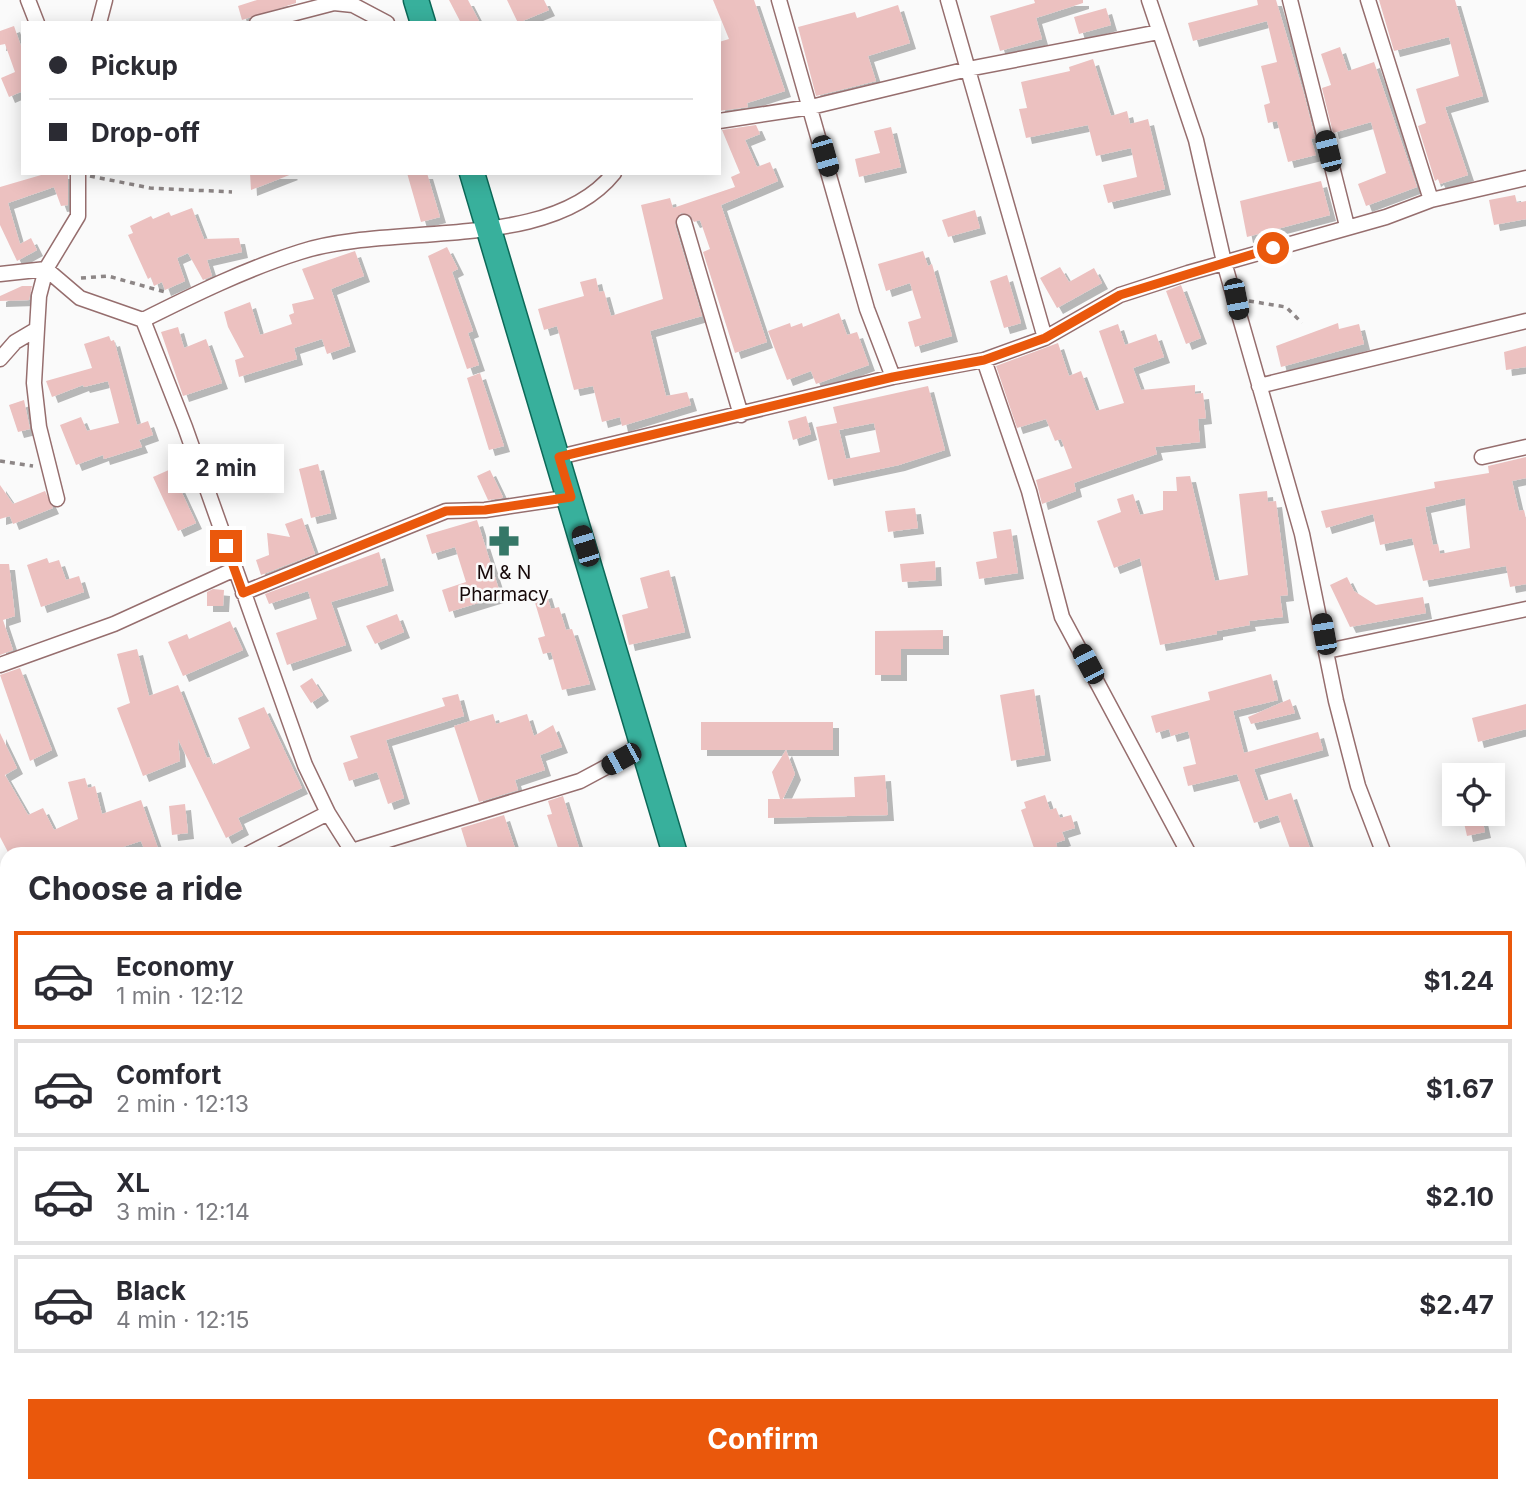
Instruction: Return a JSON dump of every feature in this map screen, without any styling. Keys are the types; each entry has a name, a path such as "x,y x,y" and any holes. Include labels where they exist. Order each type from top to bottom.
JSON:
{"highway":[{"path":"416,0 423,21"},
{"path":"473,175 571,497 673,847"}],"street":[{"path":"28,0 36,21"},
{"path":"100,21 106,0"},
{"path":"779,0 867,309 893,377"},
{"path":"948,0 1045,338"},
{"path":"1149,0 1196,139 1224,262 1302,534 1336,701 1358,786 1381,847"},
{"path":"1290,0 1347,226"},
{"path":"1368,0 1431,201"},
{"path":"265,21 334,3 353,5 383,21"},
{"path":"721,121 811,107 968,69 1158,32"},
{"path":"57,499 39,427 34,383 39,296 46,270 78,216 78,175"},
{"path":"0,274 46,270 80,298 143,320 191,296 313,249 352,240 489,228 536,221 580,204 601,188 612,175"},
{"path":"559,457 893,377 984,360 1045,338 1120,295 1431,201 1526,178"},
{"path":"684,222 741,415"},
{"path":"143,320 305,765 328,813 348,847"},
{"path":"1259,386 1526,321"},
{"path":"0,359 15,342 37,329"},
{"path":"984,360 1029,491 1062,617 1185,847"},
{"path":"1482,457 1526,447"},
{"path":"243,593 446,511 485,510 571,497"},
{"path":"0,666 114,624 235,569"},
{"path":"1327,651 1526,609"},
{"path":"371,847 580,781 621,759 643,741"},
{"path":"262,847 328,813"}],"path":[{"path":"83,175 150,188 232,192"},
{"path":"79,278 108,276 152,290 191,296"},
{"path":"1236,299 1286,307 1302,323"},
{"path":"0,461 49,468"}],"building":[{"path":"257,0 296,0 296,3 242,20 238,6"},
{"path":"449,0 468,0 479,21 460,21"},
{"path":"507,0 544,0 549,10 517,21"},
{"path":"713,0 754,0 785,91 747,103 748,107 721,111 721,41 729,39"},
{"path":"1034,0 1083,0 1083,3 1036,18 1042,39 1000,51 990,16 1035,3"},
{"path":"1257,0 1276,0 1304,94 1315,138 1311,139 1316,155 1288,162 1277,121 1268,123 1264,105 1270,103 1261,66 1277,62 1267,21 1193,41 1188,23 1258,5"},
{"path":"1379,0 1455,0 1483,96 1445,107 1468,175 1440,184 1438,179 1435,181 1418,126 1426,123 1416,89 1459,76 1449,37 1394,51"},
{"path":"898,5 910,43 868,56 876,81 816,96 798,27 855,12 857,18"},
{"path":"1106,8 1111,25 1079,34 1074,17"},
{"path":"14,26 21,46 21,92 9,97 1,78 15,72 5,44 0,45 0,31"},
{"path":"1340,47 1348,71 1374,62 1417,187 1366,206 1358,184 1386,173 1371,122 1333,133 1322,88 1331,85 1321,54"},
{"path":"1093,59 1111,116 1127,111 1130,124 1148,119 1165,189 1108,203 1103,185 1137,177 1131,148 1096,156 1088,125 1026,138 1019,109 1027,108 1021,82 1070,71 1069,67"},
{"path":"756,125 760,134 745,140 757,167 770,162 778,181 721,205 767,342 735,353 703,252 710,249 700,220 694,222 690,215 681,213 675,225 702,316 650,331 666,396 687,392 691,405 622,426 620,417 602,422 593,386 574,390 557,326 544,330 538,309 584,296 580,282 596,278 599,292 604,291 611,316 663,299 641,205 670,198 673,208 735,187 731,177 740,173 722,130"},
{"path":"891,127 901,167 859,177 855,159 880,153 874,131"},
{"path":"41,175 68,175 68,205 61,206 54,187 8,203 20,244 31,238 37,250 17,261 0,225 0,187"},
{"path":"250,175 289,175 251,190"},
{"path":"408,175 428,175 440,217 421,222"},
{"path":"1321,181 1330,215 1247,237 1240,201"},
{"path":"1515,195 1517,203 1526,201 1526,219 1494,225 1489,200"},
{"path":"192,208 204,239 239,238 242,252 207,260 212,276 203,280 188,253 177,258 185,281 165,290 162,282 154,286 151,277 148,279 128,235 133,233 130,226 151,216 153,219 169,212 171,216"},
{"path":"975,210 980,228 948,237 942,220"},
{"path":"447,247 458,269 452,272 473,331 468,333 479,365 467,369 428,256"},
{"path":"355,251 364,276 331,289 350,346 327,354 322,339 294,348 297,359 239,377 235,360 244,357 228,327 224,312 250,302 260,335 292,324 289,315 294,313 292,304 314,299 302,269"},
{"path":"923,251 928,266 932,264 952,336 915,347 908,322 921,318 910,283 886,291 878,264"},
{"path":"1060,267 1069,282 1094,268 1102,283 1057,308 1040,278"},
{"path":"1007,275 1021,323 1004,328 990,281"},
{"path":"1181,285 1201,338 1186,344 1166,291"},
{"path":"22,286 32,286 29,300 0,301 0,296"},
{"path":"839,313 847,335 857,332 869,365 816,384 811,371 787,380 768,331 790,323 791,327 802,323 803,327"},
{"path":"1338,323 1339,329 1359,324 1364,344 1281,367 1276,346"},
{"path":"1118,324 1125,345 1156,334 1164,357 1133,368 1141,390 1195,385 1195,394 1203,393 1206,418 1198,419 1200,442 1155,447 1157,454 1074,483 1076,491 1042,504 1036,480 1072,468 1061,439 1055,441 1046,419 1017,428 996,366 1058,343 1069,376 1081,371 1096,411 1124,403 1099,331"},
{"path":"178,327 184,348 206,339 222,383 183,396 161,332"},
{"path":"109,336 111,341 114,340 137,425 148,421 153,435 139,440 142,447 104,459 103,455 76,465 60,425 81,417 87,431 119,423 108,381 84,387 83,385 52,397 46,381 92,368 84,344"},
{"path":"1526,346 1526,367 1506,370 1504,352"},
{"path":"480,373 504,446 489,450 467,378"},
{"path":"928,386 945,450 899,465 828,480 816,427 837,423 833,407","holes":["874,423 880,452 846,459 839,430"]},
{"path":"24,400 30,429 18,432 9,405"},
{"path":"806,416 811,434 793,440 788,421"},
{"path":"1526,457 1526,478 1512,481 1519,511 1524,510 1526,519 1526,584 1510,587 1506,566 1423,581 1412,538 1380,545 1373,514 1326,528 1321,511 1435,488 1434,482 1489,473 1488,466","holes":["1465,498 1470,548 1440,554 1438,544 1433,545 1425,507"]},
{"path":"318,464 331,513 311,518 299,469"},
{"path":"171,469 196,523 178,531 153,477"},
{"path":"490,470 502,498 488,500 477,476"},
{"path":"1190,476 1215,581 1248,575 1239,494 1267,491 1268,502 1276,501 1288,595 1280,596 1283,617 1249,621 1250,625 1217,631 1217,634 1160,645 1140,558 1114,568 1097,521 1121,512 1117,499 1133,494 1140,515 1163,510 1163,491 1177,491 1176,477"},
{"path":"0,485 13,504 45,491 53,508 13,524 10,516 0,519"},
{"path":"915,508 918,528 888,532 885,511"},
{"path":"302,518 315,554 261,575 256,560 269,555 267,533 290,537 285,524"},
{"path":"477,520 501,596 449,612 442,590 466,582 455,547 432,554 426,535"},
{"path":"1011,529 1018,573 979,579 976,562 997,558 993,532"},
{"path":"379,552 388,585 331,602 346,645 287,665 276,633 317,619 308,591 269,604 265,594"},
{"path":"47,558 49,563 59,560 66,580 79,576 84,592 41,607 27,565"},
{"path":"935,561 936,580 902,582 900,564"},
{"path":"0,564 9,564 15,616 3,620 13,650 0,655"},
{"path":"669,570 685,632 629,645 622,615 648,608 640,578"},
{"path":"1347,577 1354,591 1376,605 1423,597 1426,613 1350,627 1330,585"},
{"path":"213,589 224,590 223,606 207,606 207,592"},
{"path":"546,592 551,609 559,607 566,630 572,629 590,684 562,690 551,652 543,654 538,638 545,636 533,596"},
{"path":"397,614 404,632 375,644 366,626"},
{"path":"230,621 243,650 183,676 168,642 187,634 189,639"},
{"path":"943,630 943,649 901,649 901,675 875,675 875,631"},
{"path":"137,649 149,696 178,685 207,758 209,757 213,765 250,748 238,718 264,707 302,788 238,818 243,829 226,838 178,739 180,761 143,776 117,708 130,703 117,654"},
{"path":"20,668 52,750 30,761 0,675"},
{"path":"1271,674 1278,700 1233,711 1244,753 1318,732 1323,750 1254,769 1265,801 1291,793 1310,847 1289,847 1278,815 1254,823 1237,774 1188,786 1183,767 1196,764 1188,731 1171,736 1169,729 1156,733 1151,716 1210,700 1208,692"},
{"path":"312,678 323,695 311,703 300,686"},
{"path":"1034,689 1045,755 1011,761 1000,695"},
{"path":"458,694 464,716 386,740 404,798 388,804 377,772 349,781 343,763 358,758 350,736 445,706 442,698"},
{"path":"1290,699 1295,713 1251,724 1248,717"},
{"path":"1526,704 1526,729 1478,742 1472,718"},
{"path":"493,714 496,724 527,714 534,736 553,725 562,747 540,755 545,770 515,780 518,790 479,802 454,726"},
{"path":"701,722 833,722 833,750 701,750"},
{"path":"0,733 17,768 5,775 28,815 43,808 54,830 78,819 68,782 85,778 88,788 95,786 102,814 141,800 158,847 143,847 141,841 123,847 5,847 0,837"},
{"path":"786,750 795,774 783,799 855,797 854,777 885,775 888,815 768,818 768,799 780,799 772,772"},
{"path":"1045,795 1050,810 1056,808 1060,818 1071,815 1075,828 1062,832 1065,840 1056,843 1057,847 1034,847 1021,810 1026,808 1024,802"},
{"path":"563,796 579,847 558,847 547,815 552,814 548,801"},
{"path":"185,804 188,833 172,835 169,806"},
{"path":"504,815 515,847 467,847 461,828"},
{"path":"1465,826 1484,826 1485,832 1467,836"}],"place":[{"name":"M & N Pharmacy","path":"504,541"}],"route":[{"path":"226,546 243,593 446,511 485,510 571,497 559,457 893,377 984,360 1045,338 1120,295 1273,248"}]}
